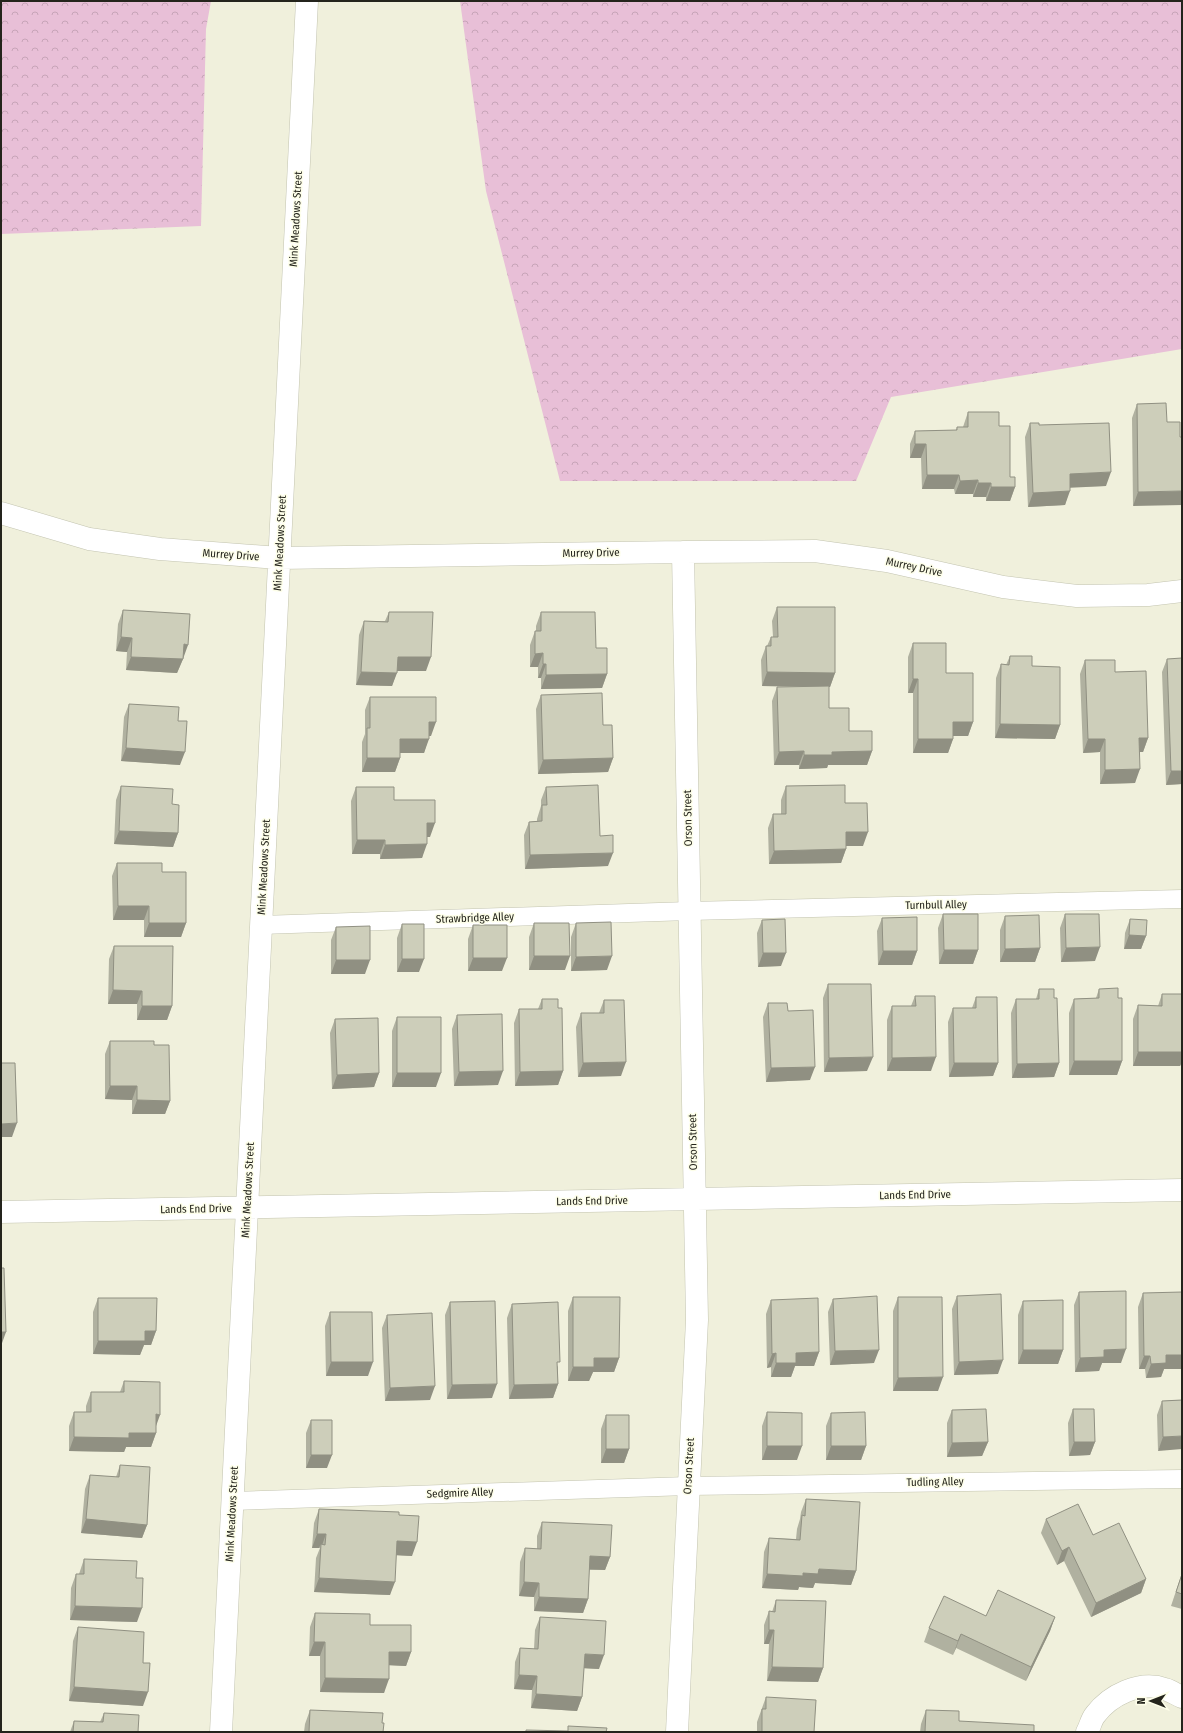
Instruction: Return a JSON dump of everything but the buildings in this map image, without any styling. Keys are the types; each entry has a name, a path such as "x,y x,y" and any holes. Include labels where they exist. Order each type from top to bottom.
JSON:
{"street":[{"name":"Mink Meadows Street","path":"221,1732 307,1"},
{"name":"Murrey Drive","path":"1,513 89,538 160,549 279,558 683,552 815,552 887,561 1003,587 1077,596 1148,595 1182,591"},
{"name":"Orson Street","path":"676,1732 697,1320 683,552"},
{"name":"Lands End Drive","path":"1,1212 1182,1190"},
{"path":"1087,1732 1094,1716 1111,1699 1133,1688 1148,1687 1164,1689 1182,1697"}],"lane":[{"name":"Turnbull Alley","path":"690,911 1182,899"},
{"name":"Strawbridge Alley","path":"261,925 690,911"},
{"name":"Tudling Alley","path":"688,1486 1182,1479"},
{"name":"Sedgmire Alley","path":"232,1501 688,1486"}],"green space":[{"path":"1,1 211,1 206,29 201,226 1,234"},
{"path":"460,1 1182,1 1182,349 891,397 856,481 560,481 486,191"}]}
